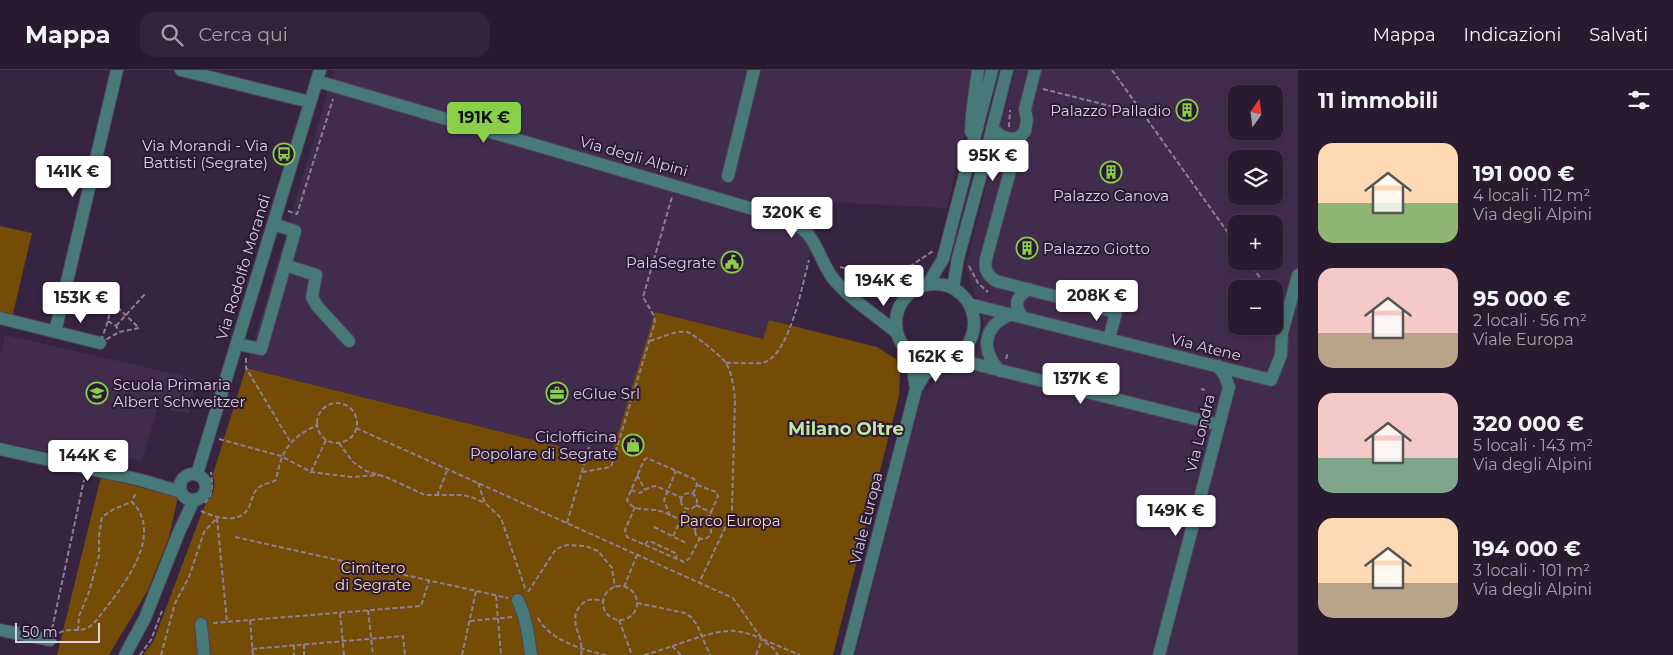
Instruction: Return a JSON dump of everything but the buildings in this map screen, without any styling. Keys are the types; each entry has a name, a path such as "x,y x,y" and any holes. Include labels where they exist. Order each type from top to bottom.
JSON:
{"street":[{"path":"55,332 117,70"},
{"path":"181,70 310,102"},
{"path":"728,176 754,70"},
{"path":"970,155 972,114 978,70"},
{"path":"928,284 944,259 992,70"},
{"path":"953,288 958,258 1007,70"},
{"path":"1035,70 1024,109 1027,120 1025,131 1019,138 985,267 988,276 996,281 1116,312 1109,339"},
{"name":"Via Rodolfo Morandi","path":"197,474 241,345 273,224 318,75"},
{"name":"Via degli Alpini","path":"318,75 337,87 676,185 777,216 793,223 806,233 817,249 827,271 837,284 897,333"},
{"path":"992,128 1001,136 1010,140 1019,138"},
{"path":"241,345 260,349 295,231 273,224"},
{"path":"285,265 316,275 312,297 317,306 349,341"},
{"name":"Via Atene","path":"969,304 1271,380 1281,355 1282,333 1298,275"},
{"path":"897,333 896,317 902,302 913,290 928,284 941,284 953,288 969,304 974,319 972,335 964,349 951,358 938,362 921,359 907,350"},
{"path":"1000,370 992,362 987,351 988,337 993,327 1001,319 1017,316 1017,302 1020,294 1029,289"},
{"path":"0,318 100,343"},
{"name":"Viale Europa","path":"897,333 907,350 916,389"},
{"path":"951,358 1219,425"},
{"name":"Viale Europa","path":"847,655 916,389 925,374 938,362"},
{"name":"Via Londra","path":"1159,655 1228,387 1225,376 1218,366"},
{"path":"1228,387 1246,374"},
{"path":"0,449 141,480 189,500 201,497 206,489 205,481 197,474 190,474 183,479 180,486 189,500"},
{"path":"125,655 145,618 179,532 189,500"},
{"path":"518,600 530,615 531,655"},
{"path":"201,624 204,655"},
{"path":"0,630 50,640"}],"path":[{"path":"1112,70 1228,233"},
{"path":"1031,86 1143,115"},
{"path":"288,211 297,214 337,87"},
{"path":"582,472 611,467 655,322 654,316 643,297 676,185"},
{"path":"726,363 764,362 778,353 792,326 810,255"},
{"path":"116,326 145,294"},
{"path":"112,302 139,328 119,332 100,343 108,321 112,302"},
{"path":"108,321 116,326 119,332"},
{"path":"650,342 680,332 694,335 726,363 734,386 733,498 730,518 699,583"},
{"path":"241,345 246,368 291,442"},
{"path":"335,402 347,405 352,410 357,422 356,428 350,438 339,443 326,440 318,431 316,425 319,413 328,404 335,402"},
{"path":"189,500 217,518 232,518 242,515 248,508 258,487 276,480 281,456 291,442 303,432 316,425"},
{"path":"356,428 733,598 762,639 778,655"},
{"path":"219,439 281,456 311,472 351,477 380,475"},
{"path":"311,472 326,440"},
{"path":"339,443 353,462 366,471 380,475 425,496 463,495 485,503 501,518 526,594 556,549 567,545 585,546 598,551 612,568 615,587"},
{"path":"567,523 589,447"},
{"path":"696,529 655,510 643,510 627,502 644,460 647,458 694,479 697,485 718,494 718,500 706,524"},
{"path":"50,640 86,467"},
{"path":"437,496 448,470"},
{"path":"670,516 664,502 676,471"},
{"path":"637,475 645,490"},
{"path":"78,631 79,616 89,592 99,556 98,536 102,517 114,509 132,502 141,480"},
{"path":"478,483 485,503"},
{"path":"693,494 697,485"},
{"path":"631,490 639,493 654,486 682,498"},
{"path":"682,498 687,494 693,494"},
{"path":"693,494 696,499 696,505"},
{"path":"682,498 682,504 686,508 691,509 696,505"},
{"path":"50,640 64,630 78,631 90,627 123,586 140,554 144,532 139,509 132,502"},
{"path":"696,505 712,513"},
{"path":"635,507 624,534 627,538 684,562 688,562 700,538"},
{"path":"673,536 686,508"},
{"path":"217,518 227,622"},
{"path":"161,655 175,603 189,576 204,532 217,518"},
{"path":"700,524 706,524 710,528 711,534 705,539 700,538 696,534 696,529 700,524"},
{"path":"654,527 688,544"},
{"path":"234,537 518,600"},
{"path":"645,545 650,541 675,553 677,555 675,559"},
{"path":"624,587 637,555"},
{"path":"201,624 421,606 429,580"},
{"path":"615,587 624,587 633,593 637,604 632,616 619,620 607,614 604,608 604,601 610,590 615,587"},
{"path":"462,655 476,591"},
{"path":"496,596 501,655"},
{"path":"581,655 582,649 574,616 579,607 586,601 594,599 604,601"},
{"path":"637,604 685,613 692,618 710,655"},
{"path":"368,610 373,655"},
{"path":"340,612 344,655"},
{"path":"470,621 530,615 566,642 582,649 606,655"},
{"path":"250,620 252,655"},
{"path":"619,620 632,655"},
{"path":"644,655 701,637 734,631 750,634 800,655"},
{"path":"252,649 403,636 405,655"},
{"path":"756,655 762,639"},
{"path":"304,644 304,655"},
{"path":"294,645 294,655"},
{"path":"672,646 682,655"}],"shaded area":[{"path":"334,70 980,70 947,208 825,202 789,325 769,320 763,339 655,312 610,459 246,368"},
{"path":"1015,70 1298,70 1298,655 855,655 922,393 942,375 956,370 970,373 984,324 966,266"},
{"name":"Scuola Primaria Albert Schweitzer","path":"5,335 197,379 189,414 158,407 142,461 95,452 83,460 0,441 0,355"}],"green space":[{"path":"0,226 32,233 12,318 0,315"},
{"name":"Parco Europa","path":"655,312 763,339 769,320 877,347 896,359 900,373 899,396 833,655 143,655 154,640 202,512 214,491 213,474 246,368 610,459"},
{"path":"101,477 178,497 169,537 148,590 109,655 57,655"}],"place":[{"name":"Palazzo Palladio","path":"1187,110"},
{"name":"Via Morandi - Via Battisti (Segrate)","path":"284,154"},
{"name":"Palazzo Canova","path":"1111,172"},
{"name":"Palazzo Giotto","path":"1027,248"},
{"name":"PalaSegrate","path":"732,262"},
{"name":"Scuola Primaria Albert Schweitzer","path":"97,393"},
{"name":"eGlue Srl","path":"557,393"},
{"name":"Ciclofficina Popolare di Segrate","path":"633,445"}],"district":[{"name":"Milano Oltre","path":"846,429"}],"park label":[{"name":"Cimitero di Segrate","path":"373,576"}]}
